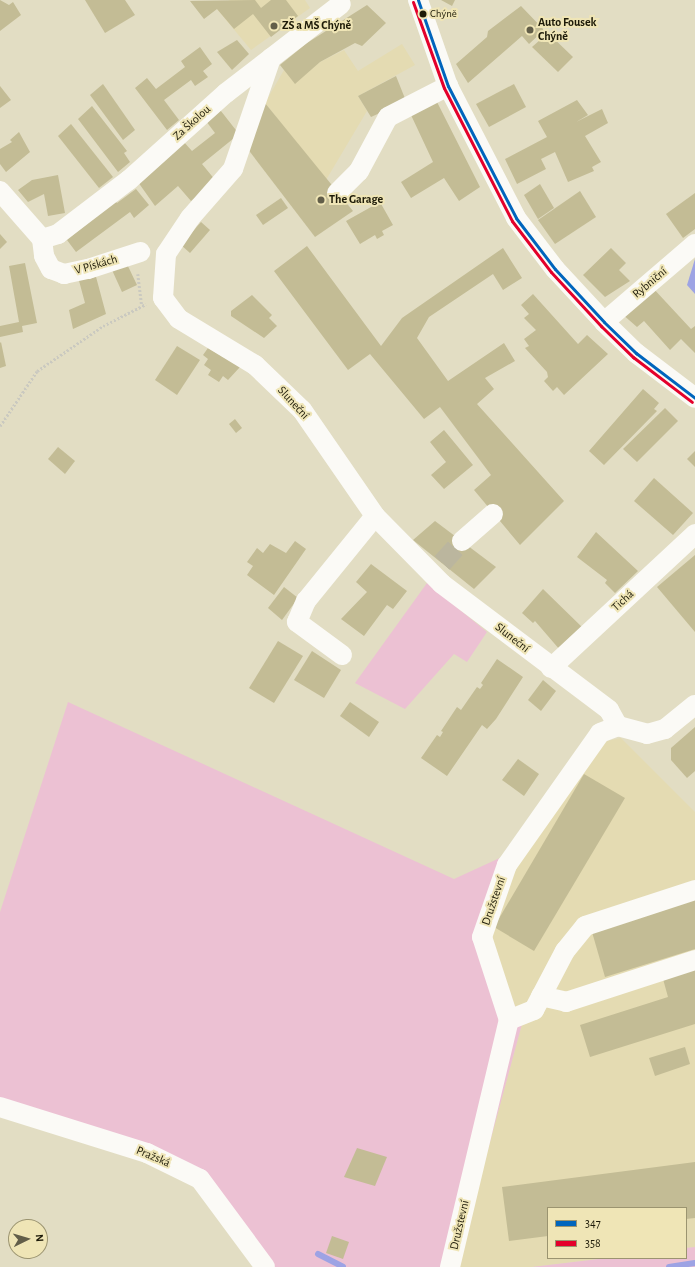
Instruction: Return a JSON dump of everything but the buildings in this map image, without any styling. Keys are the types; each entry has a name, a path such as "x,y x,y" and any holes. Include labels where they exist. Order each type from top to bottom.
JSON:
{"street":[{"path":"418,0 448,86 516,218 555,269 604,322 636,353 695,398"},
{"name":"Za Školou","path":"42,239 58,234 129,180 226,93 343,1"},
{"path":"163,298 166,254 190,218 233,169 271,58"},
{"path":"337,193 359,171 388,117 448,86"},
{"path":"0,191 42,239"},
{"name":"V Pískách","path":"42,239 44,256 52,268 64,274 137,253"},
{"name":"Rybniční","path":"604,322 695,244"},
{"name":"Sluneční","path":"163,298 179,319 255,365 302,410 375,516 551,668 609,710 618,726"},
{"path":"462,542 493,514"},
{"path":"342,655 297,622 306,601 375,516"},
{"name":"Tichá","path":"551,668 695,534"},
{"path":"618,726 647,734 665,729 695,705"},
{"name":"Družstevní","path":"450,1267 509,1020 482,937 507,865 600,733 618,726"},
{"path":"509,1020 534,1010 565,951 585,926 695,890"},
{"path":"541,996 566,1002 695,960"},
{"name":"Pražská","path":"0,1107 147,1153 200,1179 265,1267"}],"path":[{"path":"137,253 142,305"},
{"path":"0,426 37,371 142,305 163,298"}],"shaded area":[{"path":"230,0 305,0 310,8 251,50 217,9"},
{"path":"402,44 415,65 358,96 367,111 326,180 265,103 284,70 295,83 320,62 344,50 358,71"},
{"path":"427,583 487,632 467,662 454,654 405,709 355,683"},
{"path":"68,702 454,879 526,846 486,934 522,1024 456,1267 265,1267 200,1179 0,1107 0,912"},
{"path":"621,738 695,812 695,1247 687,1248 687,1207 547,1207 547,1259 599,1259 532,1267 456,1267 522,1024 486,934 526,846 602,742"},
{"path":"695,1247 695,1267 532,1267 599,1259 687,1259 687,1248"}],"water":[{"path":"695,259 695,294 687,285"}],"waterway":[{"path":"318,1254 343,1267"},
{"path":"669,1267 695,1263"}],"tunnel":[{"path":"442,563 462,541"}],"transit line":[{"name":"347","path":"418,0 448,86 516,218 555,269 604,322 636,353 695,398"},
{"name":"358","path":"413,2 444,88 512,221 551,272 601,326 633,357 692,402"}],"place":[{"name":"Chýně","path":"423,14"},
{"name":"ZŠ a MŠ Chýně","path":"274,26"},
{"name":"Auto Fousek Chýně","path":"530,30"},
{"name":"The Garage","path":"321,200"}]}
